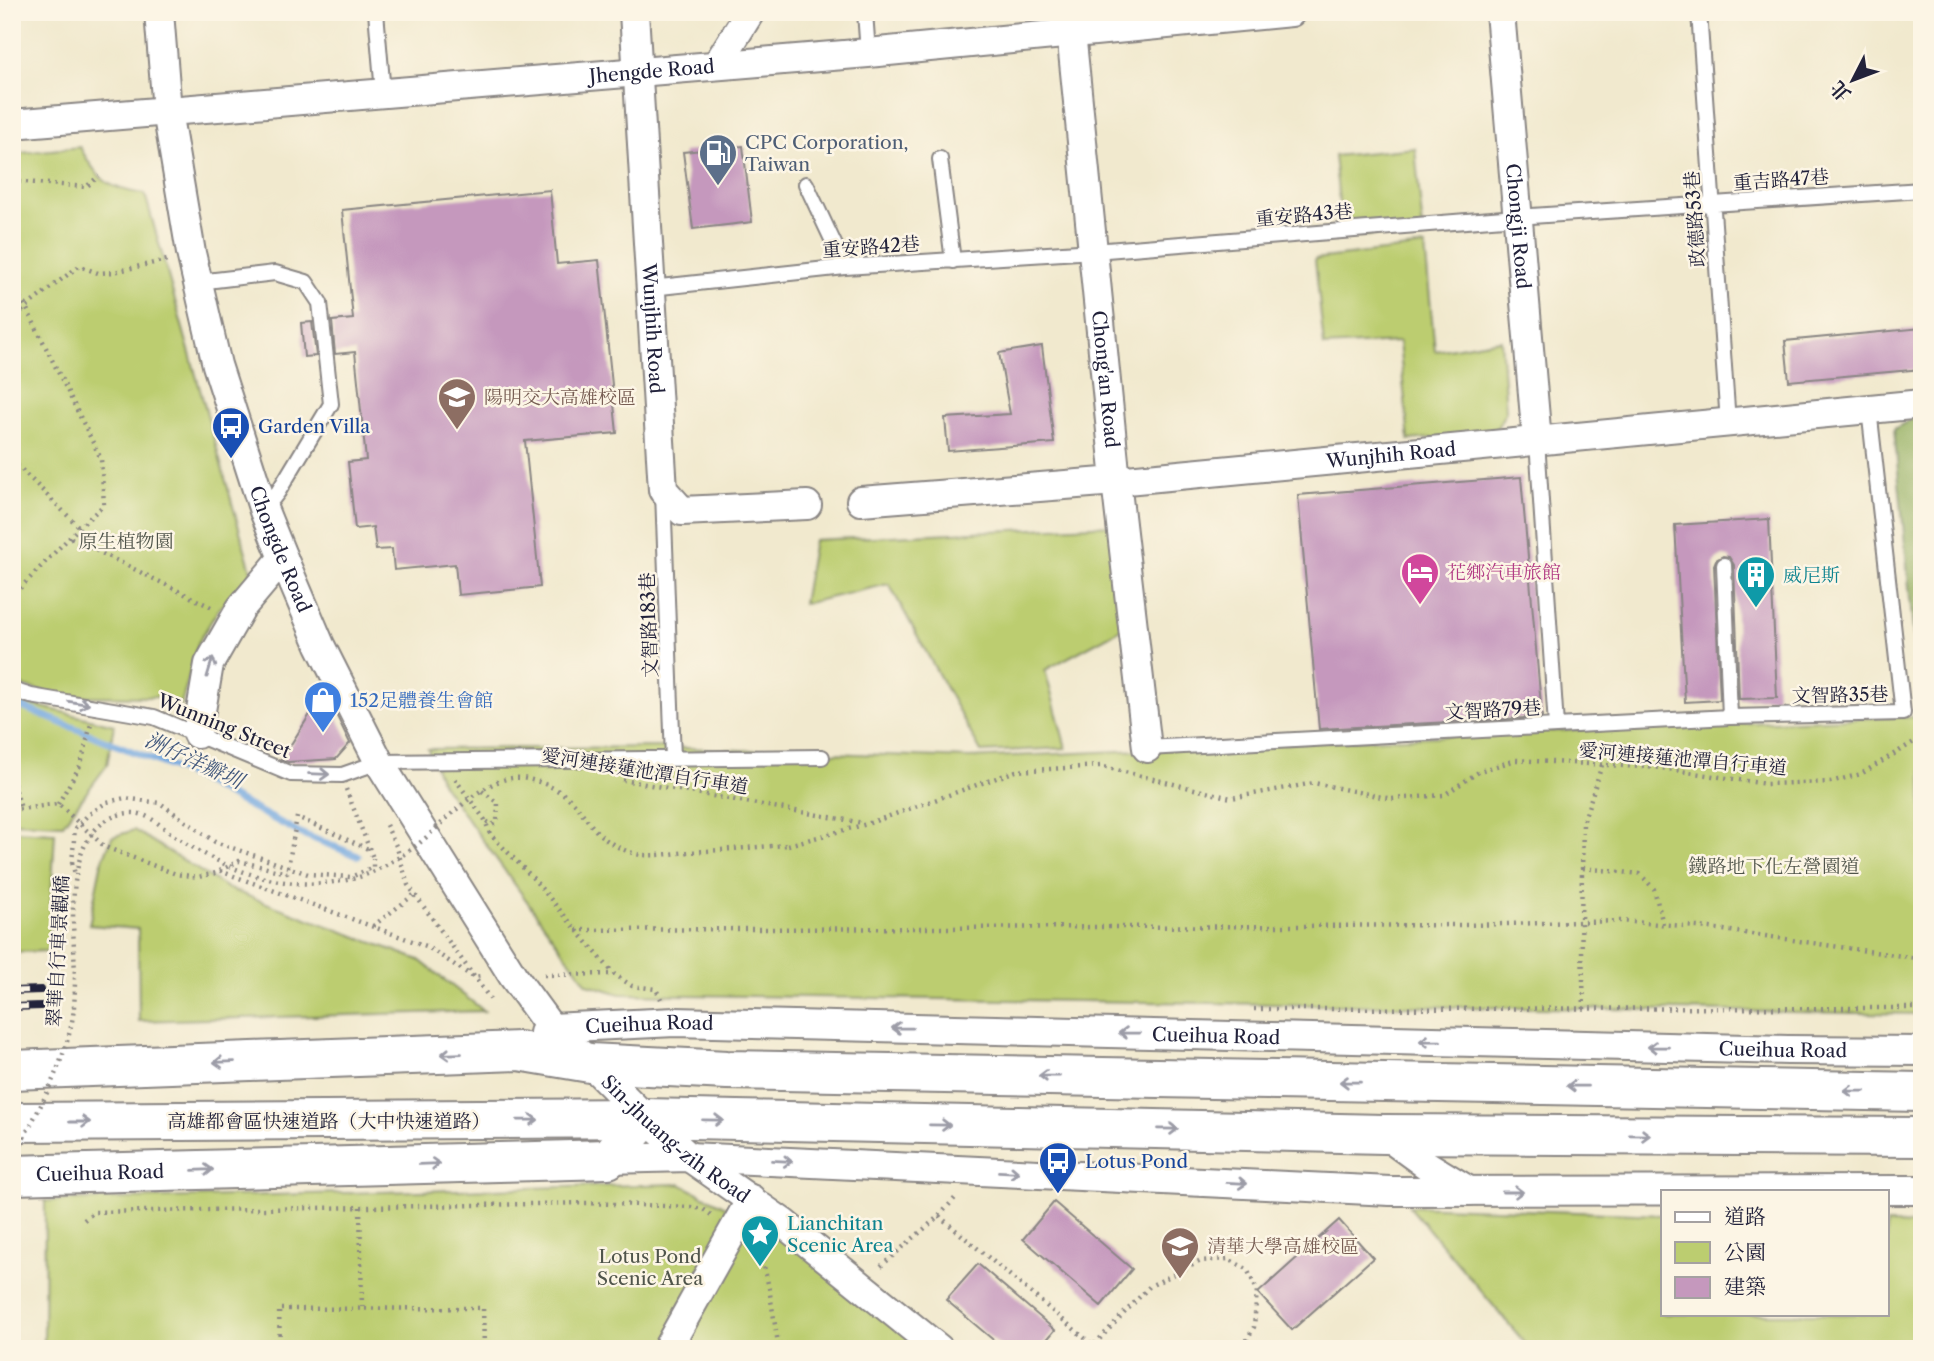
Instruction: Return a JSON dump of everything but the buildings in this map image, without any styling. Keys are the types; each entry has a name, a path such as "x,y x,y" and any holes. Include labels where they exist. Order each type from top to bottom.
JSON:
{"main road":[{"name":"Cueihua Road","path":"12,1070 519,1051 590,1063 727,1070 1922,1092"},
{"name":"高雄都會區快速道路（大中快速道路）","path":"12,1122 645,1118"},
{"path":"608,1159 645,1118 1384,1134 1922,1137"},
{"name":"Cueihua Road","path":"12,1175 608,1159"}],"street":[{"name":"Chongde Road","path":"159,12 167,111 191,253 217,365 264,511 320,645 379,762 513,976 551,1028"},
{"name":"Wunjhih Road","path":"634,12 663,490"},
{"path":"717,65 750,12"},
{"name":"Jhengde Road","path":"12,124 868,53 1070,23 1291,12"},
{"name":"Chongji Road","path":"1500,12 1537,441"},
{"name":"Chong'an Road","path":"1070,23 1116,481 1147,748"},
{"name":"Wunjhih Road","path":"862,501 1116,481 1922,404"},
{"path":"663,490 682,511 807,505"},
{"path":"197,734 209,664 241,608 283,558"},
{"name":"Cueihua Road","path":"551,1028 701,1023 1922,1051"},
{"path":"519,1051 551,1028"},
{"name":"Sin-jhuang-zih Road","path":"551,1028 689,1157 796,1232 939,1349"},
{"path":"1702,1048 1796,1090"},
{"path":"1707,1088 1788,1050"},
{"path":"1390,1191 1473,1133"},
{"path":"1384,1134 1428,1166 1471,1192"},
{"name":"Cueihua Road","path":"608,1159 689,1157 1390,1191 1661,1191"},
{"name":"Cueihua Road","path":"1888,1190 1922,1190"},
{"path":"667,1349 751,1199"}],"lane":[{"path":"376,12 383,93"},
{"path":"865,12 868,53"},
{"name":"政德路53巷","path":"1699,12 1728,423"},
{"path":"940,159 953,261"},
{"path":"806,184 845,267"},
{"name":"重吉路47巷","path":"1516,217 1922,190"},
{"name":"重安路43巷","path":"1094,251 1516,217"},
{"name":"重安路42巷","path":"650,288 845,267 1094,251"},
{"path":"198,282 275,273 306,282 320,303 331,404 264,511"},
{"name":"文智路35巷","path":"1556,726 1730,717 1903,713 1869,410"},
{"name":"文智路79巷","path":"1147,748 1556,726 1537,441"},
{"name":"文智路183巷","path":"663,490 673,758"},
{"path":"1724,565 1730,717"},
{"name":"Wunning Street","path":"12,690 31,696 154,717 291,774 342,775 379,762 822,757"}],"path":[{"path":"12,181 86,187 99,176"},
{"path":"12,321 79,266 98,274 191,253"},
{"path":"12,286 26,307 102,459 104,505 12,596"},
{"path":"12,460 79,527"},
{"path":"71,538 234,619"},
{"path":"58,804 81,764 95,706"},
{"name":"愛河連接蓮池潭自行車道","path":"788,845 867,824 1016,771 1100,766 1231,798 1314,783 1392,799 1444,795 1480,771 1516,760 1661,768 1766,784 1830,782 1861,774 1922,737"},
{"path":"417,761 448,769 485,820 492,825 497,822 498,803 482,791"},
{"path":"1584,1009 1581,922 1583,823 1602,765"},
{"path":"342,775 368,849"},
{"path":"12,777 21,810"},
{"name":"翠華自行車景觀橋","path":"75,874 83,848 96,828 116,815 134,813 155,821 178,839 254,877 288,884 324,883 356,878 415,846 487,786 503,779 522,778 555,787 575,804 588,824 608,842 639,855 788,845"},
{"name":"愛河連接蓮池潭自行車道","path":"616,778 867,824"},
{"name":"翠華自行車景觀橋","path":"12,1255 13,1198 19,1152 65,1049 73,1015 75,874 72,863 75,828 107,802 125,797 160,803 215,842 308,874 351,877 373,867 373,858 368,849"},
{"path":"12,810 58,804"},
{"path":"58,804 106,846 176,874 198,877 239,861 287,873 298,817 368,849"},
{"path":"382,816 397,848 408,885 491,1000"},
{"path":"485,820 489,834 531,876 614,974 632,986 656,989 665,1009"},
{"path":"1583,868 1640,874 1654,889 1662,925"},
{"path":"219,871 426,946 473,976"},
{"path":"372,927 415,894"},
{"path":"576,930 1453,925 1620,921 1710,928 1922,960"},
{"path":"1250,1009 1922,1009"},
{"path":"881,1266 939,1216 960,1193"},
{"path":"84,1220 94,1212 589,1203 691,1207 703,1209 720,1221"},
{"path":"360,1207 362,1309"},
{"path":"939,1216 1092,1347 1150,1286 1202,1261 1228,1259 1247,1269 1257,1290 1254,1327 1242,1349"},
{"path":"758,1239 779,1349"},
{"path":"12,1265 14,1348"},
{"path":"280,1349 279,1310 483,1308 484,1349"},
{"path":"789,1349 807,1349"}],"green space":[{"name":"原生植物園","path":"80,147 92,168 105,181 121,189 145,194 252,574 218,610 198,643 181,705 160,697 58,696 12,683 12,154"},
{"path":"1415,148 1423,232 1343,237 1334,156"},
{"path":"1425,246 1435,351 1501,340 1506,411 1497,428 1484,434 1409,440 1399,342 1324,346 1315,259"},
{"path":"1922,413 1922,714 1921,714 1894,429"},
{"path":"1113,525 1123,628 1045,670 1066,748 981,752 889,584 803,604 814,540"},
{"path":"12,697 22,702 114,725 107,765 63,824 12,822"},
{"name":"鐵路地下化左營園道","path":"1922,716 1922,1014 620,994 587,984 442,784 428,749 657,747 969,758"},
{"path":"134,830 229,889 419,960 484,1011 139,1021 138,929 89,925 101,865 112,837"},
{"path":"12,831 55,833 48,951 12,952"},
{"name":"Lotus Pond Scenic Area","path":"680,1184 782,1235 923,1349 44,1349 45,1201"},
{"path":"1409,1206 1661,1215 1661,1316 1888,1316 1888,1224 1922,1225 1922,1349 1530,1349"}],"waterway":[{"name":"洲仔洋瓣圳","path":"12,703 184,772 302,834 358,856"}],"railway":[{"path":"12,991 41,990"},
{"path":"12,1007 41,1006"}],"place":[{"name":"CPC Corporation, Taiwan","path":"718,187"},
{"name":"陽明交大高雄校區","path":"457,431"},
{"name":"Garden Villa","path":"231,460"},
{"name":"花鄉汽車旅館","path":"1420,606"},
{"name":"威尼斯","path":"1756,609"},
{"name":"152足體養生會館","path":"323,734"},
{"name":"Lotus Pond","path":"1058,1195"},
{"name":"Lianchitan Scenic Area","path":"760,1268"},
{"name":"清華大學高雄校區","path":"1180,1280"}]}
